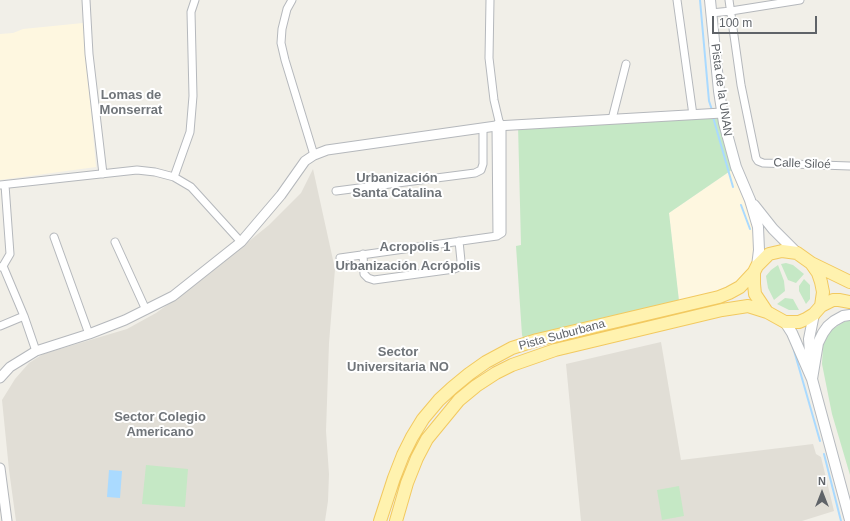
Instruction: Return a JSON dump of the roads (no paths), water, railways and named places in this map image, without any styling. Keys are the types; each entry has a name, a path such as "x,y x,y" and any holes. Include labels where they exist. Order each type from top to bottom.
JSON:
{"main road":[{"name":"Pista de la UNAN","path":"710,0 718,91 718,114 736,167 750,200 758,227 759,250 756,269"},
{"name":"Pista de la UNAN","path":"750,200 774,229 797,253"},
{"path":"850,282 811,263 797,253 786,251 774,252 766,256 756,269 754,284 756,294 767,312 785,322 792,333 812,379 850,520"},
{"path":"811,263 818,273 823,292 808,339 812,379"},
{"name":"Pista Suburbana","path":"380,521 402,456 412,437 439,400 480,366 512,348 536,340 719,297 740,287 756,269"},
{"path":"785,322 799,322 806,319 833,300 850,302"},
{"name":"Pista Suburbana","path":"396,521 409,477 427,439 459,400 476,386 496,373 512,365 555,350 722,310 748,306 767,312"},
{"path":"812,379 818,343 823,333 834,321 843,316 850,315"}],"street":[{"path":"86,0 89,54 103,174"},
{"path":"174,177 190,132 193,96 191,12 194,0"},
{"path":"292,0 287,9 282,29 281,43 314,155"},
{"path":"340,258 496,236 499,124 494,100 490,58 490,0"},
{"path":"677,0 693,116"},
{"path":"729,0 731,11"},
{"path":"711,13 800,0"},
{"name":"Calle Siloé","path":"731,11 741,85 756,158 758,161 763,163 850,166"},
{"path":"612,119 626,64"},
{"path":"0,378 10,367 36,351 89,334 125,320 173,296 241,242 305,161 314,155 327,150 483,128 499,124 718,114"},
{"path":"336,191 475,173 481,170 483,164 483,128"},
{"path":"36,351 24,316 1,266 10,254 2,185 137,170 155,172 174,177 191,187 241,242"},
{"path":"54,237 89,334"},
{"path":"363,254 364,274 368,278 374,280 454,269 459,267 461,261 459,241"},
{"path":"115,242 146,310"},
{"path":"0,326 24,316"},
{"path":"0,468 7,521"}],"water":[{"path":"109,470 122,471 120,498 107,497"}],"waterway":[{"path":"700,0 709,101 712,110"},
{"path":"713,117 733,187"},
{"path":"741,205 750,229"},
{"path":"793,347 820,441"},
{"path":"824,454 841,521"}],"district":[{"name":"Lomas de Monserrat","path":"131,102"},
{"name":"Urbanización Santa Catalina","path":"397,186"},
{"name":"Acropolis 1","path":"415,247"},
{"name":"Urbanización Acrópolis","path":"408,266"},
{"name":"Sector Universitaria NO","path":"398,360"},
{"name":"Sector Colegio Americano","path":"160,424"}]}
